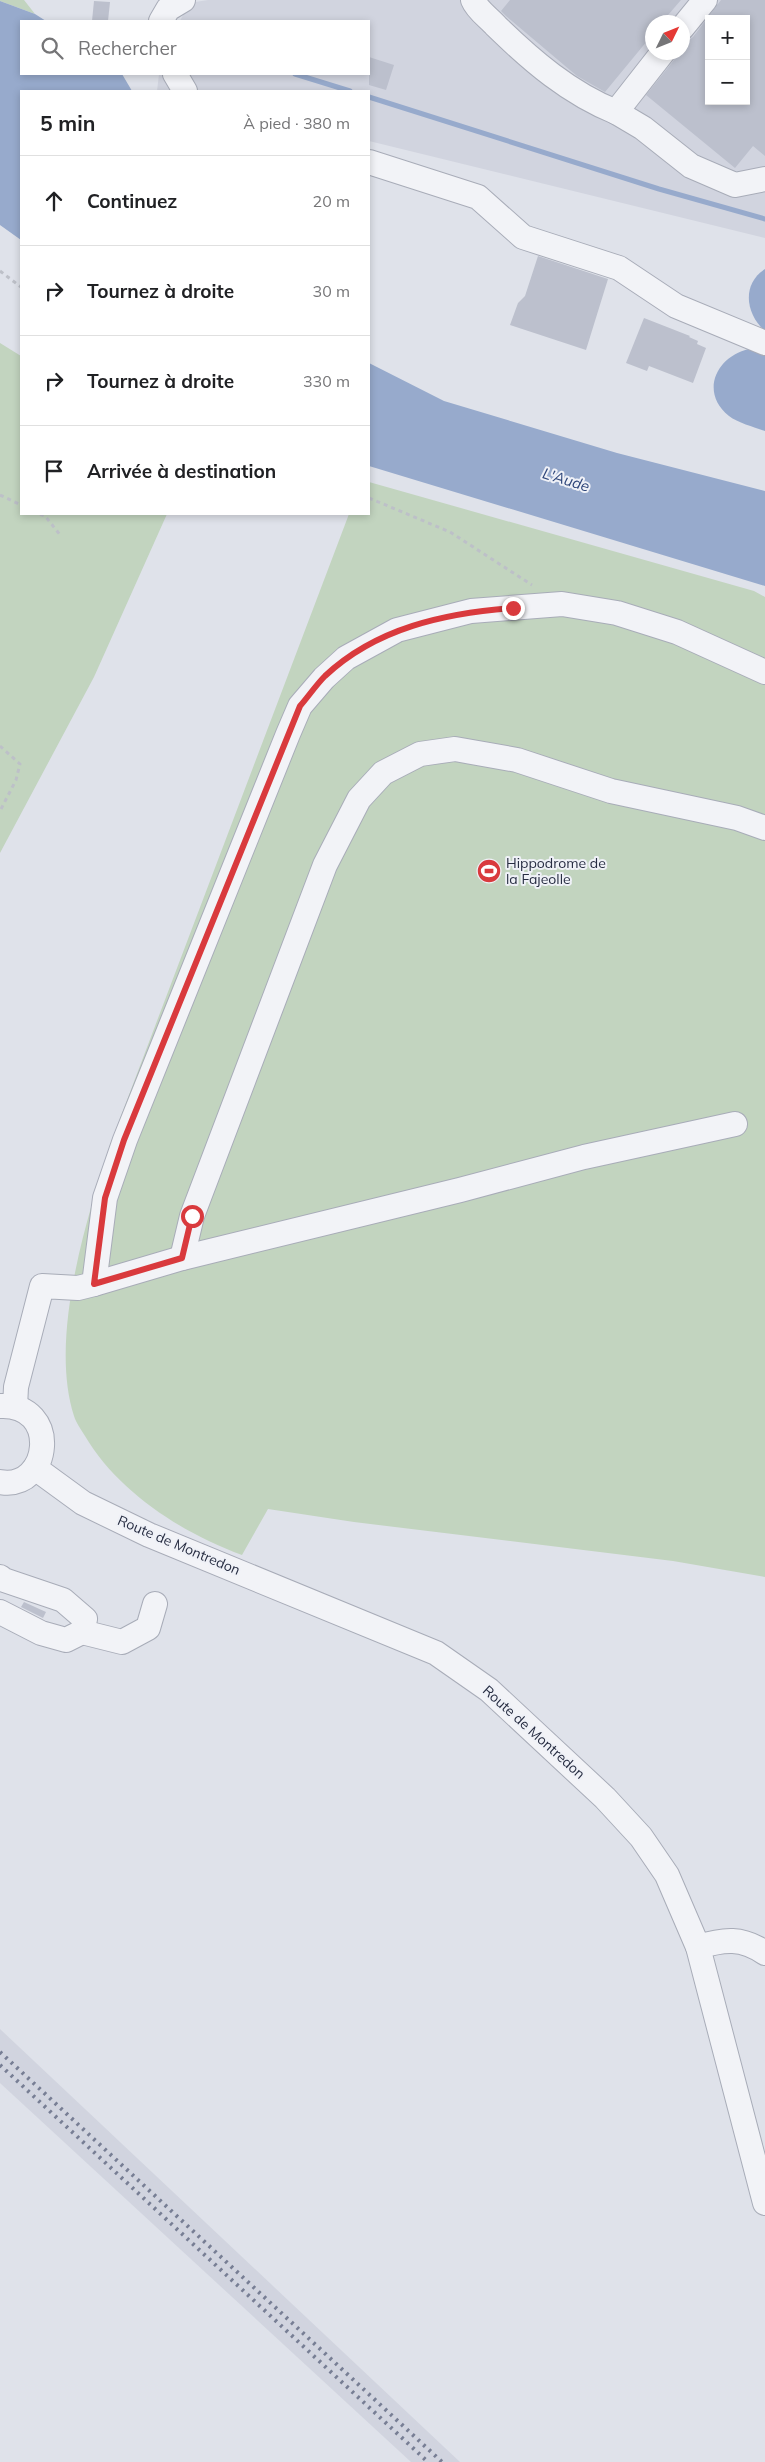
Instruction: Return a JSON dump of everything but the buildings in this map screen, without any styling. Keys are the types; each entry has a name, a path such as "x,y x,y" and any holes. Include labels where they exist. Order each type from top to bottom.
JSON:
{"street":[{"path":"162,20 168,9 182,0"},
{"path":"473,0 500,29 550,75 592,102 616,112 643,128 691,166 735,185 765,179"},
{"path":"690,18 705,0"},
{"path":"616,112 657,60"},
{"path":"176,75 185,90"},
{"path":"370,162 478,197 523,237 619,268 676,306 765,344"},
{"path":"94,1284 105,1198 124,1140 300,706 324,678 346,658 397,630 471,611 562,604 617,614 677,632 765,672"},
{"path":"182,1258 192,1216 325,865 359,799 383,774 420,754 455,749 517,760 611,791 737,818 765,828"},
{"path":"0,1482 24,1477 35,1468 40,1460 43,1444 41,1431 31,1416 7,1406 16,1387 42,1286 78,1288 182,1258 460,1190 584,1157 736,1124"},
{"name":"Route de Montredon","path":"35,1468 83,1502 149,1534 436,1653 489,1690 606,1798 641,1837 666,1875 698,1947 765,2203"},
{"path":"0,1577 63,1600 85,1619 82,1632"},
{"path":"0,1612 41,1633 66,1640 82,1632 122,1642 148,1628 155,1604"},
{"path":"698,1947 721,1940 738,1940 765,1953"}],"path":[{"path":"0,271 20,286"},
{"path":"0,494 20,504"},
{"path":"370,498 450,532 562,604"},
{"path":"42,515 61,536"},
{"path":"0,746 20,764 16,780 0,811"}],"shaded area":[{"path":"208,0 765,0 765,238 370,141 370,90 157,90 159,75 370,75 370,20 180,20 189,3"},
{"path":"0,2029 460,2462 411,2462 0,2083"}],"green space":[{"path":"24,0 35,14 0,1"},
{"path":"0,343 20,355 20,515 167,515 94,677 0,853"},
{"name":"Hippodrome de la Fajeolle","path":"370,482 754,591 765,597 765,1577 673,1561 354,1522 268,1509 242,1555 197,1535 153,1508 115,1475 85,1436 75,1419 67,1385 68,1316 74,1280 81,1244 110,1145 349,515 370,515"}],"water":[{"path":"0,1 35,14 44,20 20,20 20,75 123,75 131,90 20,90 20,239 0,225"},
{"path":"765,269 765,331 754,317 750,308 749,291 757,275"},
{"path":"749,349 765,352 765,431 741,423 729,416 720,407 715,396 716,376 721,367 728,359"},
{"name":"L'Aude","path":"370,364 444,401 617,453 765,491 765,586 370,466"}],"waterway":[{"path":"298,75 347,90"},
{"path":"370,97 659,189 765,219"}],"railway":[{"path":"0,2052 442,2462"},
{"path":"0,2065 428,2462"}],"place":[{"name":"Hippodrome de la Fajeolle","path":"489,871"}],"route":[{"path":"192,1216 182,1258 94,1284 105,1198 124,1140 300,706 324,678 346,658 397,630 471,611 513,608"}]}
